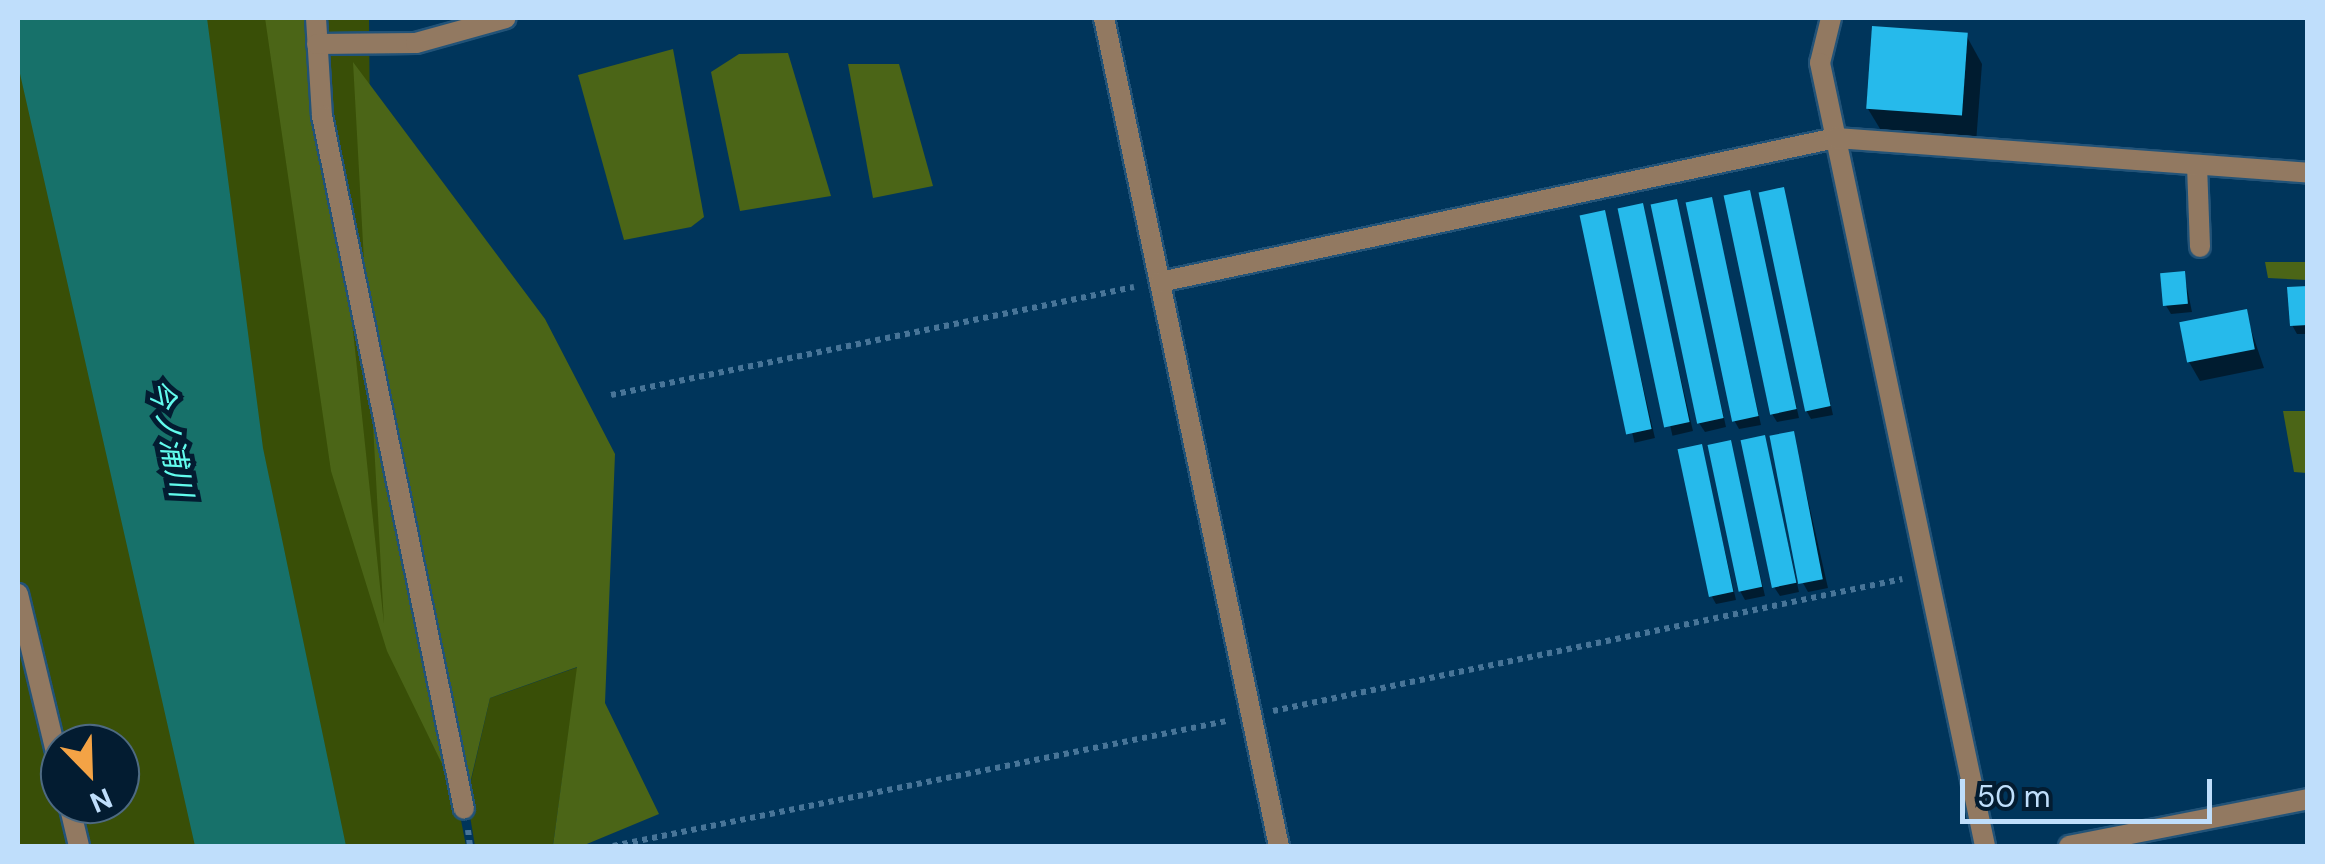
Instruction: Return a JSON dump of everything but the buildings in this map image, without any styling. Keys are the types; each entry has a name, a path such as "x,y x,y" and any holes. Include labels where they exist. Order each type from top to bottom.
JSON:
{"street":[{"path":"316,18 322,116 464,809"},
{"path":"317,44 416,43 506,18"},
{"path":"1104,18 1279,846"},
{"path":"1831,18 1820,63 1985,846"},
{"path":"1160,282 1836,138 2308,174"},
{"path":"2198,165 2200,247"},
{"path":"18,594 49,724"},
{"path":"2069,846 2308,799"}],"path":[{"path":"611,395 1160,282"}],"shaded area":[{"path":"18,18 369,18 372,361 466,846 18,846"},
{"path":"265,18 320,18 384,624 353,62 545,319 615,454 605,703 659,814 582,846 553,846 577,667 490,698 464,809 387,651 331,471"},
{"path":"673,49 704,217 691,227 624,240 578,75"},
{"path":"788,53 831,196 740,211 711,72 739,54"},
{"path":"848,64 899,64 933,186 873,198"},
{"path":"2265,262 2307,262 2307,280 2268,278"},
{"path":"2283,411 2307,411 2307,473 2294,472"},
{"path":"578,667 553,846 475,846 467,798 490,698"}],"water":[{"name":"今ノ浦川","path":"18,18 207,18 263,448 346,846 195,846 18,65"}]}
